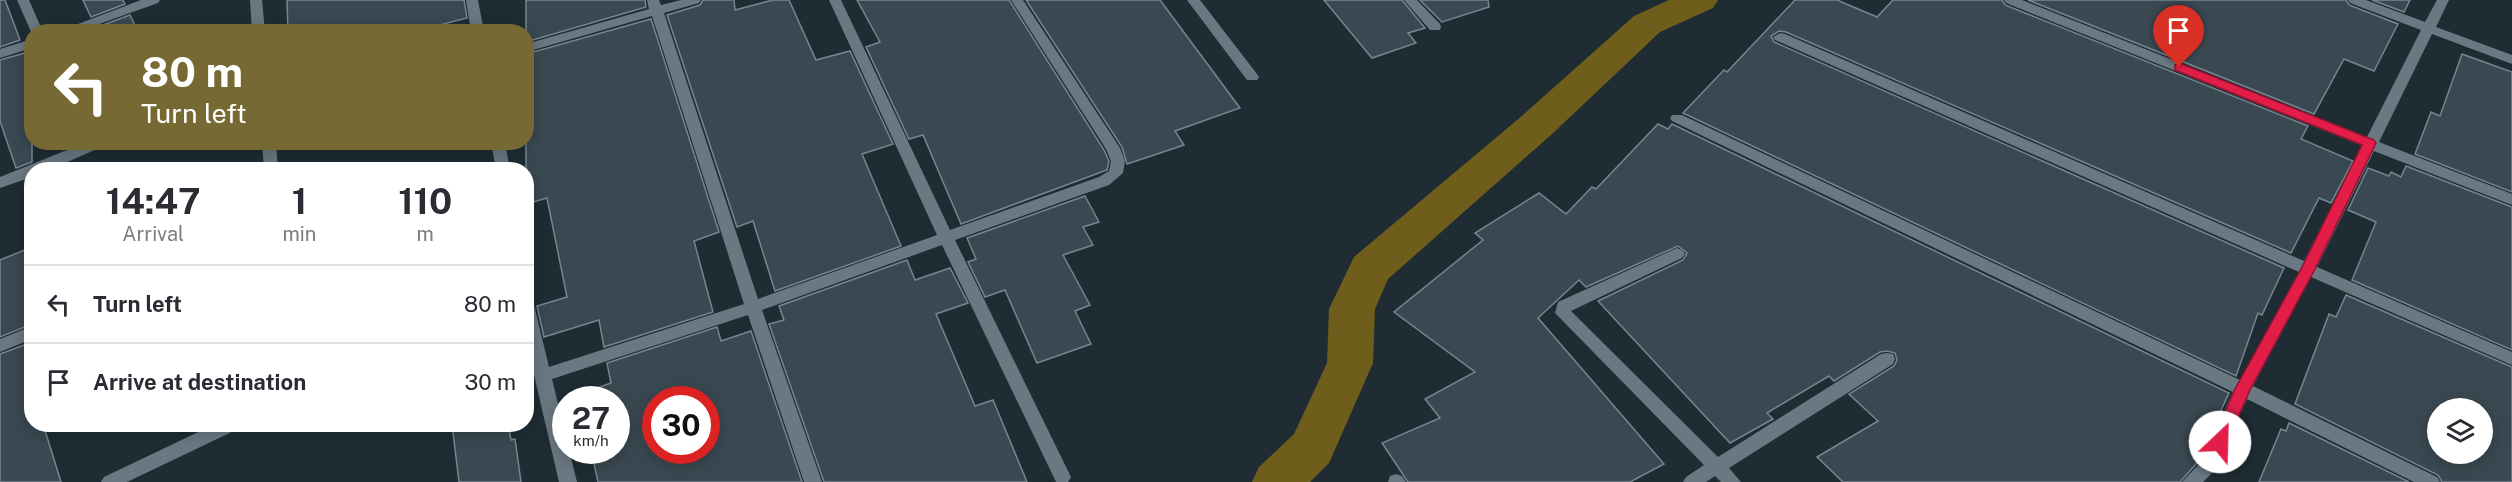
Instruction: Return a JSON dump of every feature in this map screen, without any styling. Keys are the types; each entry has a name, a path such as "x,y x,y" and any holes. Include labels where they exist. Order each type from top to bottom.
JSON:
{"street":[{"path":"23,0 34,24"},
{"path":"86,24 154,0"},
{"path":"256,0 259,24"},
{"path":"472,0 476,24"},
{"path":"534,45 654,5 695,0"},
{"path":"835,0 946,238 1062,477"},
{"path":"542,376 753,307 1104,181 1116,173 1118,161 1113,148 1017,0"},
{"path":"1193,0 1252,77"},
{"path":"1410,0 1435,27"},
{"path":"2010,0 2512,200"},
{"path":"2354,0 2512,60"},
{"path":"2191,482 2206,468 2243,389 2308,269 2443,0"},
{"path":"654,5 813,482"},
{"path":"1780,37 2512,359"},
{"path":"0,54 24,45"},
{"path":"1677,118 2243,389 2431,482"},
{"path":"52,162 82,150"},
{"path":"0,183 24,174"},
{"path":"1677,254 1564,306 1563,313 1732,482"},
{"path":"0,345 24,335"},
{"path":"534,341 568,482"},
{"path":"1692,482 1718,468 1887,359"},
{"path":"110,482 215,432"}],"building":[{"path":"0,0 5,0 20,40 0,47"},
{"path":"83,0 123,0 125,4 91,17"},
{"path":"287,0 464,0 467,18 443,24 288,24"},
{"path":"526,0 645,0 646,7 534,40 534,24 526,24"},
{"path":"703,0 734,0 735,10 773,0 789,0 816,60 850,51 893,144 862,154 901,246 775,291 753,221 737,227 667,15 700,5"},
{"path":"857,0 1009,0 1104,150 1109,161 1107,170 961,224 923,135 909,139 866,47 880,42"},
{"path":"1026,0 1160,0 1240,108 1175,131 1184,145 1127,164 1122,147"},
{"path":"1324,0 1402,0 1425,28 1408,33 1416,43 1372,58"},
{"path":"1420,0 1488,0 1489,7 1442,22"},
{"path":"1795,0 1837,0 1877,17 1893,0 2002,0 2005,5 2308,126 2301,139 2353,161 2331,203 2319,198 2291,253 1786,32 1779,31 1771,36 1774,42 2284,268 2262,315 2258,313 2236,376 1683,113 1724,70 1727,72"},
{"path":"2028,0 2346,0 2349,5 2398,24 2374,71 2344,59 2314,114"},
{"path":"2372,0 2410,0 2404,12"},
{"path":"130,15 134,24 106,24"},
{"path":"651,19 719,232 694,241 713,312 604,347 599,320 544,337 537,306 567,297 547,198 534,202 534,162 526,162 526,150 534,150 534,52"},
{"path":"24,53 24,150 32,150 32,162 24,162 24,165 16,168 0,121 0,60"},
{"path":"2462,54 2512,72 2512,192 2415,154 2431,112 2440,116"},
{"path":"1658,124 1668,129 1672,124 2229,393 2196,464 2180,482 1843,482 1817,457 1878,421 1849,394 1894,366 1897,360 1895,353 1887,351 1880,352 1834,381 1829,376 1767,413 1773,419 1730,443 1598,301 1683,260 1687,253 1678,246 1586,287 1579,280 1538,318 1664,464 1630,482 1408,482 1382,443 1440,418 1425,399 1475,372 1394,312 1483,240 1475,233 1539,193 1566,214 1592,187 1596,189"},
{"path":"2406,166 2512,207 2512,350 2352,280 2376,222 2348,210 2368,168 2389,176 2391,172 2401,177"},
{"path":"1085,196 1099,222 1083,227 1093,245 1063,255 1090,305 1075,311 1091,344 1037,363 1005,290 985,297 968,262 976,259 967,238"},
{"path":"24,250 24,327 0,337 0,260"},
{"path":"907,260 915,280 950,268 968,303 936,314 975,406 993,400 1027,482 824,482 769,324 784,320 779,306"},
{"path":"2346,295 2512,367 2512,482 2442,482 2438,475 2295,404 2329,314 2336,317"},
{"path":"717,327 721,341 751,331 802,482 598,482 594,464 630,464 630,386 603,386 611,383 607,363"},
{"path":"24,345 24,432 45,432 61,482 0,482 0,354"},
{"path":"2289,423 2409,482 2259,482 2281,429 2286,431"},
{"path":"453,432 510,432 511,440 515,439 521,482 459,482"}],"waterway":[{"path":"1277,482 1312,448 1350,363 1352,309 1370,269 1537,125 1647,24 1700,0"}],"route":[{"path":"2179,67 2370,143 2308,269 2243,389 2220,442"}]}
